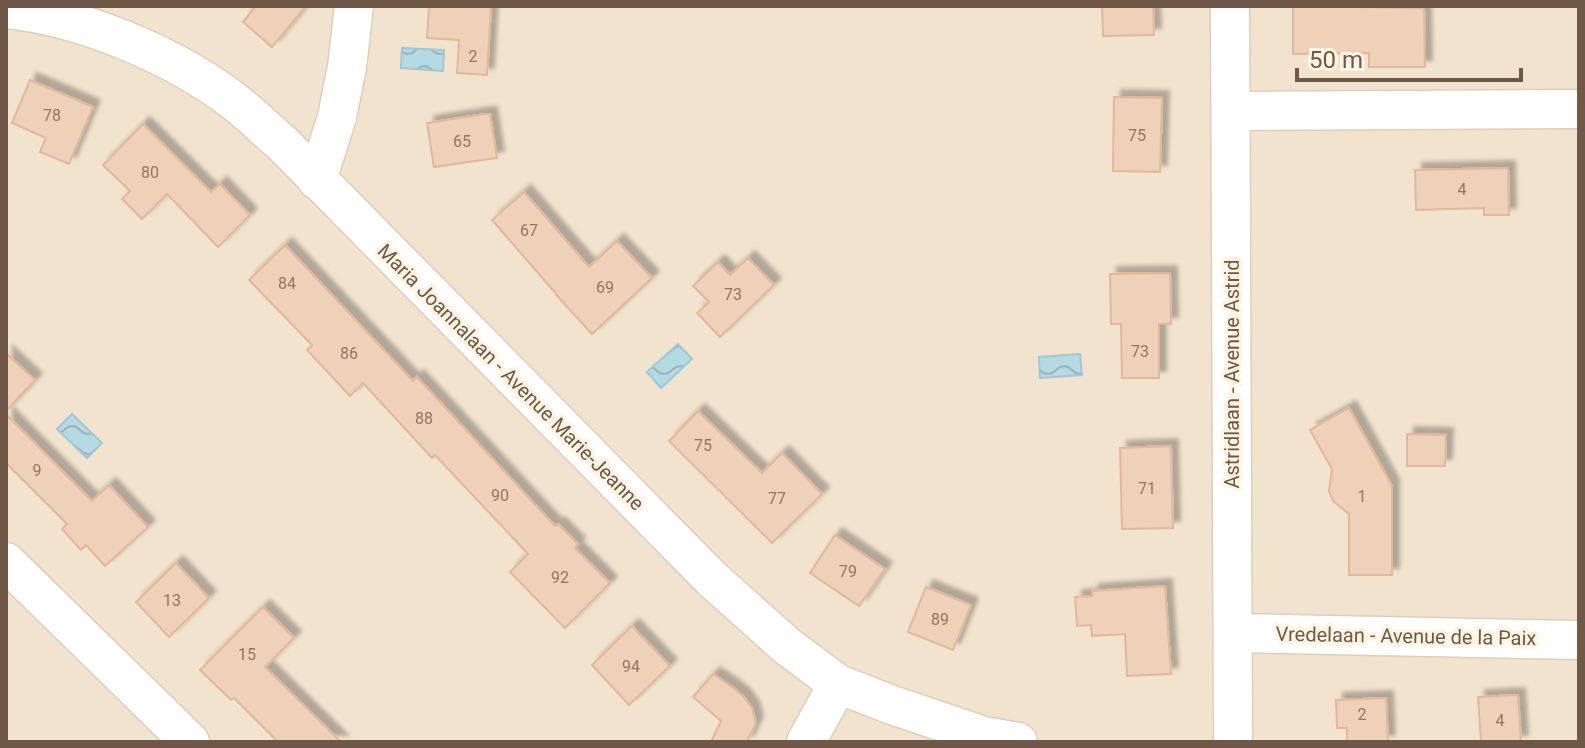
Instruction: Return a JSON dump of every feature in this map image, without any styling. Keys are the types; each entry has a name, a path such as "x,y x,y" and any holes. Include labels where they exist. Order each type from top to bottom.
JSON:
{"street":[{"path":"317,180 337,117 354,6"},
{"name":"Astridlaan - Avenue Astrid","path":"1230,6 1233,742"},
{"name":"Maria Joannalaan - Avenue Marie-Jeanne","path":"6,9 75,24 126,41 175,63 228,96 283,144 711,578 787,646 838,684 984,736 1018,742"},
{"path":"1231,111 1579,109"},
{"path":"6,562 190,742"},
{"name":"Vredelaan - Avenue de la Paix","path":"1233,633 1579,640"},
{"path":"806,742 838,684"}],"shaded area":[{"path":"6,6 1579,6 1579,742 6,742"}],"water":[{"path":"402,48 444,50 443,71 401,68"},
{"path":"678,344 692,359 661,388 647,372"},
{"path":"1080,354 1082,375 1040,378 1039,357"},
{"path":"72,414 102,443 87,458 57,429"}],"building":[{"path":"256,6 306,6 272,47 243,22"},
{"path":"429,6 491,6 487,75 457,73 459,40 427,38"},
{"path":"1102,6 1153,6 1154,35 1103,36"},
{"path":"1293,6 1424,8 1425,67 1369,67 1369,53 1293,54"},
{"path":"30,80 93,107 69,164 40,152 46,138 12,123"},
{"path":"1114,97 1162,98 1160,172 1113,171"},
{"path":"490,114 497,158 434,167 427,123"},
{"path":"143,124 211,192 220,184 250,215 218,247 167,194 142,219 122,199 130,191 103,165"},
{"path":"1508,168 1509,215 1484,215 1484,208 1416,210 1415,170"},
{"path":"524,192 589,267 617,241 652,278 592,334 492,220"},
{"path":"285,245 413,381 417,377 555,526 558,524 578,544 575,548 610,583 565,628 510,572 528,554 435,455 432,458 363,383 350,396 307,350 312,345 249,280"},
{"path":"748,258 774,285 720,337 697,313 709,302 693,286 718,262 730,275"},
{"path":"1170,273 1171,324 1159,324 1159,378 1122,378 1121,324 1111,324 1110,274"},
{"path":"6,353 35,380 6,411"},
{"path":"1349,408 1392,486 1392,575 1349,575 1349,514 1333,501 1329,491 1332,469 1310,430"},
{"path":"698,411 762,473 782,453 822,494 772,543 669,441"},
{"path":"6,414 92,501 109,485 148,527 105,566 86,545 81,550 62,529 67,524 6,463"},
{"path":"1407,434 1446,435 1445,466 1407,466"},
{"path":"1171,446 1173,528 1122,529 1120,448"},
{"path":"835,535 885,569 859,606 810,573"},
{"path":"176,563 209,598 169,637 136,602"},
{"path":"1165,586 1171,674 1127,676 1125,634 1092,636 1091,625 1077,626 1075,597 1092,596 1092,591"},
{"path":"926,587 971,605 953,650 908,632"},
{"path":"263,607 294,638 265,667 341,742 278,742 234,698 231,700 200,670"},
{"path":"632,626 670,666 629,705 592,665"},
{"path":"713,674 735,689 752,708 756,723 747,742 711,742 721,721 693,697"},
{"path":"1518,695 1521,742 1481,742 1478,697"},
{"path":"1386,698 1388,742 1347,742 1347,728 1337,728 1336,700"}]}
